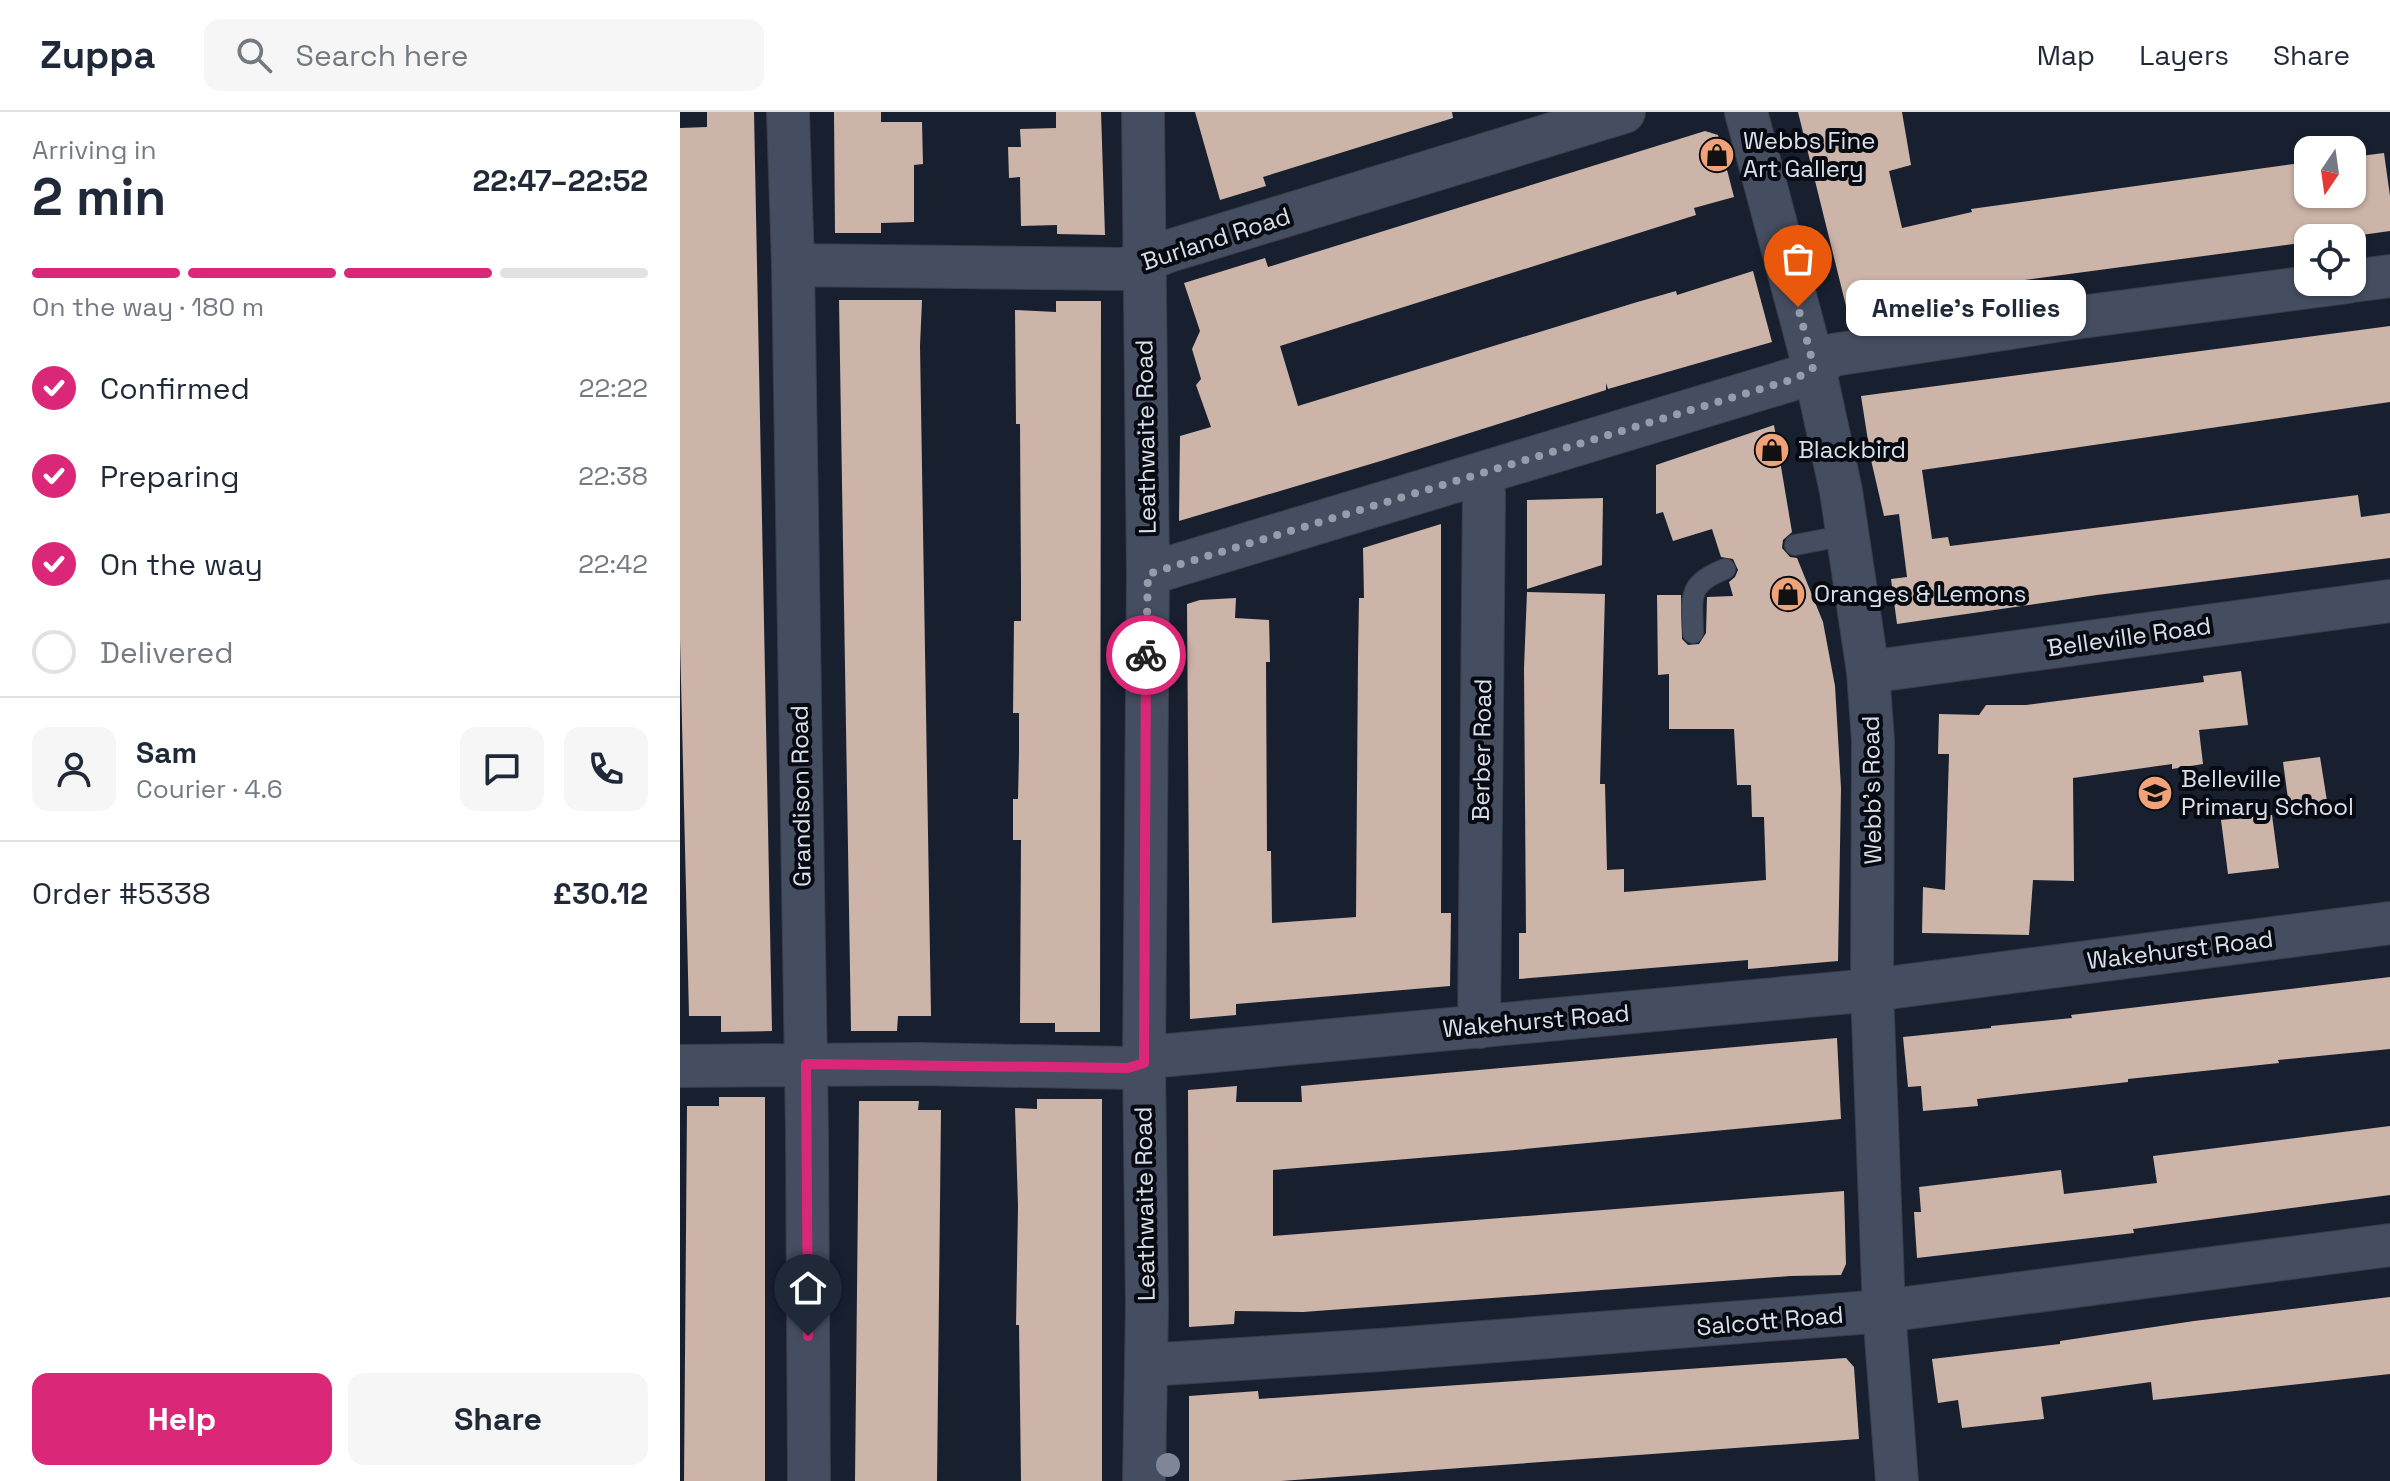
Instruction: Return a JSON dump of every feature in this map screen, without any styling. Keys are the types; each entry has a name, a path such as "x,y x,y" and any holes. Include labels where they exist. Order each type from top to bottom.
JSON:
{"street":[{"name":"Grandison Road","path":"788,112 806,1064 809,1481"},
{"name":"Leathwaite Road","path":"1143,112 1148,574 1144,1481"},
{"name":"Burland Road","path":"793,265 1125,269 1166,252 1624,112"},
{"name":"Webb's Road","path":"1746,112 1814,367 1841,491 1868,672 1873,741 1872,990 1884,1311 1897,1481"},
{"path":"2366,280 2390,276"},
{"path":"1148,574 1797,378 1833,355 2081,317 2294,289"},
{"name":"Berber Road","path":"1479,1027 1484,509 1480,474"},
{"name":"Belleville Road","path":"1868,672 2390,601"},
{"name":"Wakehurst Road","path":"680,1066 806,1064 1128,1068 1159,1056 1872,990 2390,923"},
{"name":"Salcott Road","path":"1146,1365 1884,1311 2390,1245"}],"lane":[{"path":"1795,545 1847,535"},
{"path":"1693,633 1692,594 1697,583 1725,569"}],"building":[{"path":"707,112 754,112 772,1031 721,1032 721,1016 689,1016 680,639 680,128 707,127"},
{"path":"834,112 881,112 881,122 922,122 923,164 914,165 914,222 881,223 881,233 835,233"},
{"path":"1056,112 1101,112 1105,235 1057,234 1057,225 1021,226 1020,177 1009,178 1008,147 1021,147 1020,129 1056,128"},
{"path":"1195,112 1452,112 1453,118 1263,177 1266,186 1220,200"},
{"path":"1798,112 1902,112 1911,165 1889,171 1902,228 1972,212 1971,209 2294,164 2294,208 2366,208 2366,155 2384,153 2390,196 2390,231 2366,234 2366,224 2294,224 2294,244 1934,292 1933,289 1846,306"},
{"path":"1705,131 1718,135 1734,197 1694,208 1696,215 1280,346 1298,406 1634,303 1676,291 1677,295 1753,271 1772,342 1608,389 1606,383 1606,390 1179,521 1180,436 1211,427 1196,385 1201,379 1192,349 1200,331 1184,283 1265,258 1268,267"},
{"path":"839,300 922,300 920,346 931,1016 898,1016 897,1031 851,1031"},
{"path":"1056,301 1101,301 1100,1032 1055,1032 1055,1023 1020,1023 1021,840 1013,840 1013,799 1018,799 1019,754 1019,713 1013,713 1014,621 1021,621 1020,424 1016,424 1015,310 1056,312"},
{"path":"2390,326 2390,402 1922,470 1932,539 1948,537 1950,546 2358,495 2361,517 2390,513 2390,558 1897,624 1891,579 1907,577 1899,514 1884,516 1861,396"},
{"path":"1774,425 1792,532 1783,540 1782,548 1790,557 1797,558 1823,622 1835,686 1841,788 1838,961 1748,969 1748,960 1519,979 1519,933 1526,933 1524,668 1527,592 1605,594 1600,784 1605,784 1607,870 1624,869 1624,892 1766,880 1764,817 1752,817 1751,785 1737,785 1734,729 1669,729 1669,674 1658,675 1657,595 1681,595 1682,639 1688,645 1699,644 1706,633 1707,597 1733,596 1729,582 1738,570 1733,559 1721,557 1712,529 1673,541 1663,512 1656,514 1656,465"},
{"path":"1603,498 1602,565 1527,589 1527,500"},
{"path":"1441,524 1441,913 1451,913 1450,986 1236,1004 1236,1015 1190,1019 1187,604 1236,598 1235,618 1269,620 1270,662 1266,662 1267,851 1271,851 1272,923 1356,917 1359,598 1364,598 1363,548"},
{"path":"2241,671 2248,725 2199,730 2203,764 2172,769 2172,764 2073,778 2074,881 2033,880 2029,935 1922,933 1923,887 1945,890 1949,754 1938,754 1939,714 1979,715 1986,705 2026,705 2204,682 2203,676"},
{"path":"2320,757 2327,801 2289,806 2283,762"},
{"path":"2272,815 2279,868 2228,874 2221,820"},
{"path":"2390,977 2390,1049 2278,1060 2279,1063 1977,1099 1978,1106 1923,1111 1921,1086 1908,1087 1903,1037"},
{"path":"1837,1038 1841,1119 1273,1170 1273,1236 1844,1191 1846,1264 1841,1275 1790,1276 1303,1312 1235,1311 1234,1324 1189,1327 1188,1090 1237,1086 1236,1102 1302,1102 1301,1086"},
{"path":"719,1097 765,1097 765,1481 684,1481 687,1106 719,1106"},
{"path":"1037,1099 1102,1099 1102,1481 1021,1481 1019,1325 1016,1325 1018,1206 1015,1108 1037,1109"},
{"path":"859,1101 919,1101 918,1110 941,1110 937,1481 855,1481"},
{"path":"2390,1126 2390,1195 2133,1229 2134,1233 1917,1258 1914,1212 1921,1212 1919,1187 2061,1170 2064,1194 2157,1183 2153,1156"},
{"path":"2390,1297 2390,1374 2153,1400 2151,1382 2041,1397 2044,1419 1962,1428 1958,1400 1938,1403 1932,1359 2060,1344 2060,1341 2194,1321"},
{"path":"1846,1358 1854,1367 1859,1439 1281,1481 1189,1481 1189,1396 1258,1391 1259,1399"}],"way so far":[{"path":"1146,655 1148,574 1797,378 1814,367 1798,307"}],"place":[{"name":"Webbs Fine Art Gallery","path":"1717,155"},
{"name":"Amelie's Follies","path":"1798,307"},
{"name":"Blackbird","path":"1772,450"},
{"name":"Oranges & Lemons","path":"1788,594"},
{"name":"Belleville Primary School","path":"2155,793"}],"route":[{"path":"808,1336 806,1064 1128,1068 1144,1063 1146,655"}]}
